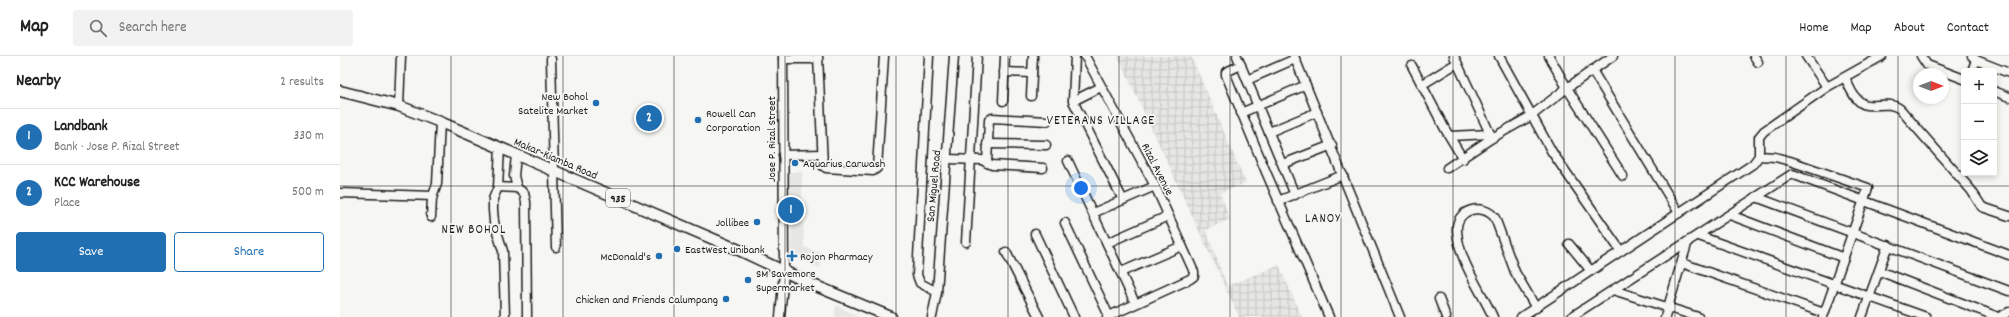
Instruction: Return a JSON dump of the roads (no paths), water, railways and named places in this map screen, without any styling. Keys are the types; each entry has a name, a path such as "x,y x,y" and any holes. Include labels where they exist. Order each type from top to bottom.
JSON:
{"main road":[{"name":"Makar-Kiamba Road","path":"340,91 399,106 440,122 891,317"}],"street":[{"path":"399,106 401,56"},
{"path":"783,58 815,57 822,164 825,167 876,171 884,56"},
{"path":"928,56 917,275 920,283 937,292"},
{"name":"San Miguel Road","path":"932,317 937,292 948,160 954,56"},
{"path":"966,242 977,56"},
{"path":"1003,101 1005,56"},
{"path":"1031,96 1033,56"},
{"path":"1075,56 1073,101 1123,200"},
{"name":"Rizal Avenue","path":"1085,56 1155,186 1194,274 1190,279 1135,303"},
{"path":"1237,56 1295,195"},
{"path":"1499,56 1552,152 1620,250"},
{"path":"1549,56 1567,88 1623,176"},
{"path":"1447,168 1463,159 1491,136 1531,116 1592,70 1602,59 1613,56"},
{"path":"1806,56 1827,87"},
{"path":"1521,317 1620,250 1753,164 1759,156 1759,142 1761,134 1827,87 1882,56"},
{"path":"1920,56 1927,65 1961,78"},
{"path":"1247,80 1295,57 1332,145 1400,317"},
{"path":"1972,68 1972,57 2009,73"},
{"name":"Jose P. Rizal Street","path":"780,317 784,272 783,58"},
{"path":"551,59 556,247"},
{"path":"1423,84 1455,59 1491,136"},
{"path":"1241,65 1225,74 1278,201 1329,317"},
{"path":"1412,66 1463,159"},
{"path":"1592,70 1679,213"},
{"path":"1004,72 1032,74"},
{"path":"1845,77 1854,95 1862,104 1873,106 1890,103 1900,109 1971,190 1982,206 2009,216"},
{"path":"1241,113 1306,85"},
{"path":"1073,101 1101,87"},
{"path":"1997,92 2009,97"},
{"path":"1269,132 1317,112"},
{"path":"987,163 988,123 990,119 1047,121"},
{"path":"431,217 433,196 437,184 440,122"},
{"path":"1450,136 1491,136"},
{"path":"987,144 1046,145"},
{"path":"1283,164 1332,145"},
{"path":"500,148 498,187 493,199 493,210 494,222 503,251 505,317"},
{"path":"783,155 822,154"},
{"path":"516,155 514,176 517,188"},
{"path":"1682,263 1824,315 1868,190 1805,166 1775,157 1759,156"},
{"path":"948,160 984,160 987,163 1043,168"},
{"path":"1065,223 1108,316 1135,303 1068,161"},
{"path":"1571,317 1688,241 1699,236 1805,166"},
{"path":"1792,174 2009,255"},
{"path":"1278,201 1343,175"},
{"path":"1093,213 1155,186"},
{"path":"498,187 517,188 524,193 526,202 527,317"},
{"path":"340,193 433,196"},
{"path":"1756,197 2009,291"},
{"path":"1493,317 1462,254 1458,238 1457,229 1459,220 1463,213 1468,211 1485,210 1491,212 1495,218 1515,272 1536,308"},
{"path":"1730,215 1844,258"},
{"path":"1107,243 1168,216"},
{"path":"1035,234 1074,317"},
{"path":"1699,236 1926,317"},
{"path":"1665,317 1688,241"},
{"path":"1569,244 1591,271"},
{"path":"1862,317 1888,245"},
{"path":"1121,272 1182,246"},
{"path":"1006,252 1039,317"},
{"path":"1879,271 1998,317 2009,312"},
{"path":"1613,290 1698,317"},
{"path":"1439,299 1446,317"}],"place":[{"name":"New Bohol Satelite Market","path":"596,103"},
{"name":"KCC Warehouse","path":"649,118"},
{"name":"Rowell Can Corporation","path":"698,120"},
{"name":"Aquarius Carwash","path":"795,163"},
{"name":"Landbank","path":"791,210"},
{"name":"Jollibee","path":"757,222"},
{"name":"EastWest Unibank","path":"677,249"},
{"name":"McDonald's","path":"659,256"},
{"name":"Rojon Pharmacy","path":"792,256"},
{"name":"SM Savemore Supermarket","path":"748,280"},
{"name":"Chicken and Friends Calumpang","path":"726,299"}],"district":[{"name":"VETERANS VILLAGE","path":"1101,119"},
{"name":"LANOY","path":"1323,217"},
{"name":"NEW BOHOL","path":"474,228"}]}
